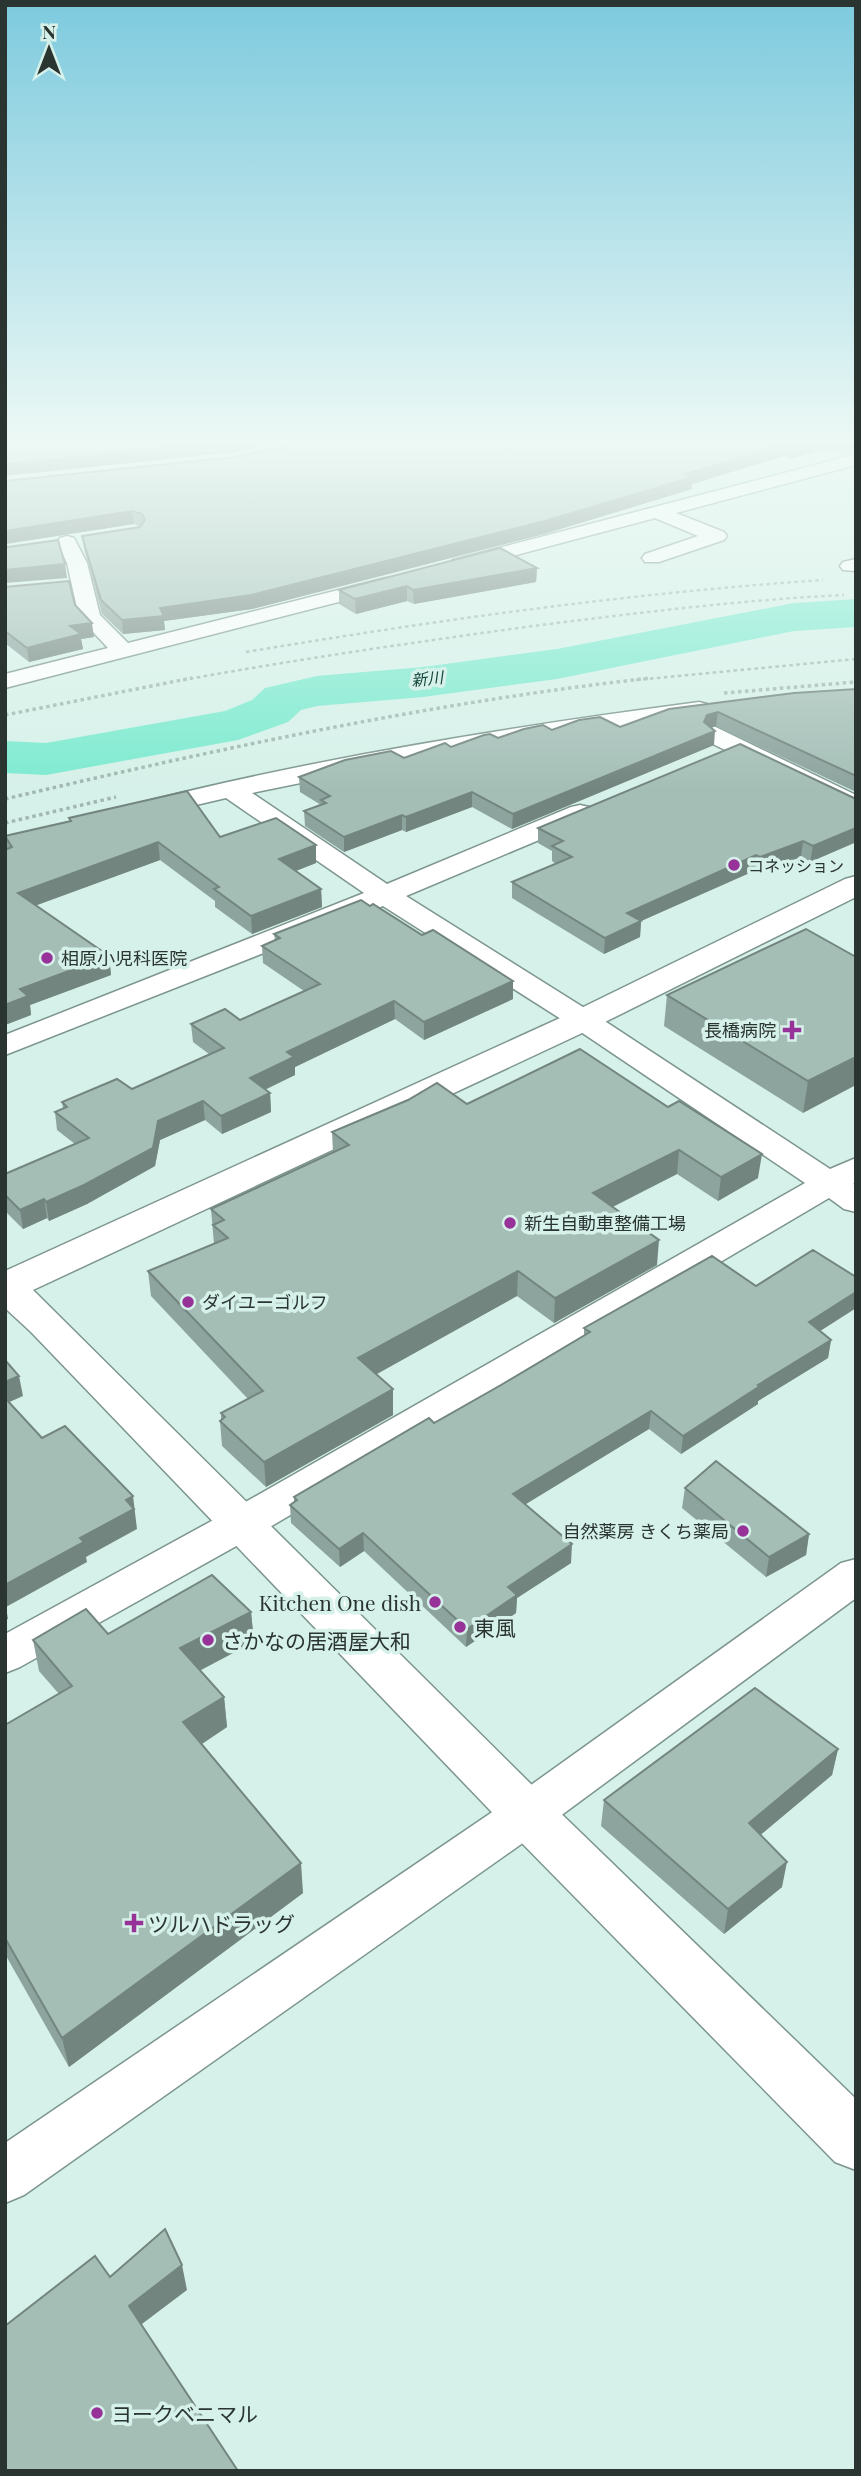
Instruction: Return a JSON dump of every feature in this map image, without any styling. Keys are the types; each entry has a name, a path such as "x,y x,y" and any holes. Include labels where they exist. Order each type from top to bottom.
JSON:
{"street":[{"path":"75,559 90,617 123,651"},
{"path":"434,571 482,559"},
{"path":"11,678 407,578"},
{"path":"56,587 82,585"},
{"path":"125,813 337,766 450,745 587,722 725,705"},
{"path":"670,713 856,805"},
{"path":"701,763 739,747"},
{"path":"5,1655 847,1184 385,895 231,790"},
{"path":"5,1046 385,895 600,805"},
{"path":"856,885 583,1020 6,1286 46,1322 527,1814 856,2141"},
{"path":"5,2176 527,1814 856,1575"}],"path":[{"path":"237,653 472,615 705,586 828,580"},
{"path":"5,715 144,686 450,637 720,602 845,595"},
{"path":"5,799 140,766 443,708 732,667 856,659"}],"building":[{"path":"5,559 63,559 65,564 5,570"},
{"path":"89,559 396,559 251,595 160,608 164,616 122,620 101,600"},
{"path":"460,559 520,559 537,568 413,590 407,586 355,599 339,590"},
{"path":"69,581 75,605 92,623 70,626 81,634 27,648 5,631 5,587"},
{"path":"856,689 856,776 718,712 707,715 704,722 715,731 513,814 472,792 344,837 304,811 326,803 321,800 330,796 299,777 345,760 391,751 404,758 445,743 451,747 484,735 490,734 498,738 543,725 552,730 579,720 600,717 620,727 669,709 794,693"},
{"path":"740,744 856,799 856,828 813,846 803,841 760,857 756,855 627,913 641,921 605,938 512,882 572,857 552,846 563,841 538,828"},
{"path":"187,791 220,837 276,818 316,845 279,859 321,889 251,916 214,889 219,887 158,842 18,893 109,956 20,989 28,996 5,1005 5,850 12,847 5,836 71,821 69,818"},
{"path":"361,900 370,906 373,904 422,935 433,930 513,981 424,1022 394,1001 287,1052 294,1057 250,1078 270,1093 221,1116 203,1101 158,1121 153,1148 46,1202 44,1199 20,1210 5,1195 5,1174 89,1138 55,1112 67,1107 62,1102 117,1079 132,1089 224,1048 191,1024 225,1009 240,1020 320,984 262,946 280,938 274,934"},
{"path":"806,929 856,957 856,1057 808,1081 667,995"},
{"path":"580,1049 668,1107 679,1101 762,1154 721,1177 679,1150 593,1193 659,1240 555,1298 518,1271 358,1358 393,1389 264,1462 220,1421 225,1417 221,1413 263,1391 148,1271 228,1238 213,1225 224,1220 211,1209 349,1145 332,1132 408,1100 437,1083 467,1104"},
{"path":"813,1250 856,1277 856,1292 809,1322 831,1340 683,1436 651,1411 513,1494 572,1544 508,1587 517,1595 467,1629 363,1533 339,1549 290,1505 297,1500 294,1497 429,1418 434,1423 501,1385 590,1332 584,1328 712,1256 756,1286"},
{"path":"5,1360 19,1376 5,1382"},
{"path":"5,1398 42,1438 65,1426 133,1496 126,1500 134,1509 80,1538 84,1542 5,1585"},
{"path":"716,1461 809,1534 769,1557 685,1488"},
{"path":"212,1575 251,1612 180,1648 224,1697 183,1722 301,1863 62,2038 5,1938 5,1725 72,1686 33,1640 86,1609 108,1634"},
{"path":"755,1688 838,1749 749,1823 787,1862 728,1909 604,1800"},
{"name":"ヨークベニマル","path":"165,2229 182,2265 129,2306 238,2471 5,2471 5,2326 95,2256 110,2277"}],"waterway":[{"name":"新川","path":"5,757 46,759 238,724 270,711 283,699 317,691 423,682 557,664 794,617 856,613"}],"place":[{"name":"コネッション","path":"734,865"},
{"name":"相原小児科医院","path":"47,958"},
{"name":"長橋病院","path":"792,1030"},
{"name":"新生自動車整備工場","path":"510,1223"},
{"name":"ダイユーゴルフ","path":"188,1302"},
{"name":"自然薬房 きくち薬局","path":"743,1531"},
{"name":"Kitchen One dish","path":"435,1602"},
{"name":"東風","path":"460,1627"},
{"name":"さかなの居酒屋大和","path":"208,1640"},
{"name":"ツルハドラッグ","path":"134,1923"},
{"name":"ヨークベニマル","path":"97,2413"}]}
